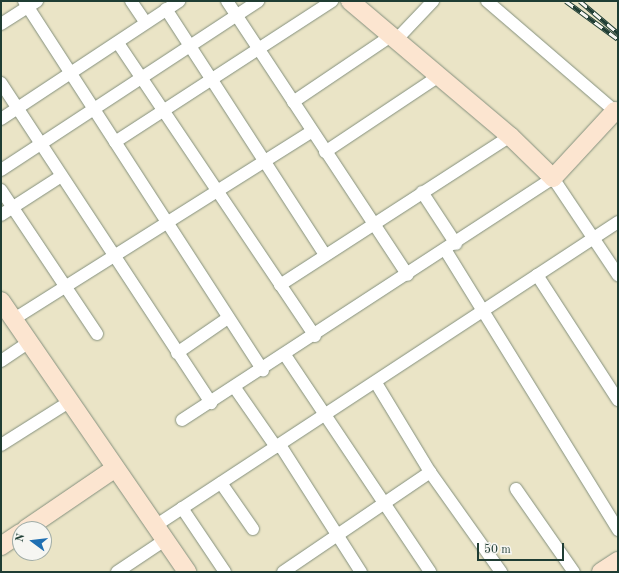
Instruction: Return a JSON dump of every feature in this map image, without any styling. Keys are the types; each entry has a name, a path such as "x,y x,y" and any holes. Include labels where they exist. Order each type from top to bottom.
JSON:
{"street":[{"path":"131,1 146,22"},
{"path":"1,119 118,43 146,22 179,1"},
{"path":"228,1 325,152 408,275"},
{"path":"1,170 94,109 140,76 258,1"},
{"path":"115,142 162,109 332,1"},
{"path":"350,1 510,136 553,178 618,275"},
{"path":"293,102 394,38 433,1"},
{"path":"182,420 235,388 446,251 553,178 617,112 487,1"},
{"path":"1,24 30,3 70,73 263,370"},
{"path":"166,9 325,255"},
{"path":"118,43 315,336"},
{"path":"325,152 439,76"},
{"path":"1,83 60,177 211,403"},
{"path":"14,319 114,257 166,220 215,189 265,161 312,131"},
{"path":"280,285 372,223 510,136"},
{"path":"1,215 60,177"},
{"path":"1,190 97,334"},
{"path":"422,192 456,244"},
{"path":"117,572 160,533 182,508 326,413 376,383 618,222"},
{"path":"446,251 618,530"},
{"path":"537,275 618,400"},
{"path":"1,301 114,470 187,572"},
{"path":"177,353 228,318"},
{"path":"1,361 29,342"},
{"path":"285,355 326,413 430,572"},
{"path":"376,383 430,472 501,572"},
{"path":"235,388 278,446 338,534 361,572"},
{"path":"1,445 69,402"},
{"path":"38,521 114,470"},
{"path":"283,572 430,472"},
{"path":"221,483 253,529"},
{"path":"516,489 574,572"},
{"path":"182,508 225,572"},
{"path":"1,546 12,538"},
{"path":"601,572 618,561"}],"railway":[{"path":"566,1 618,39"},
{"path":"580,1 618,33"}]}
